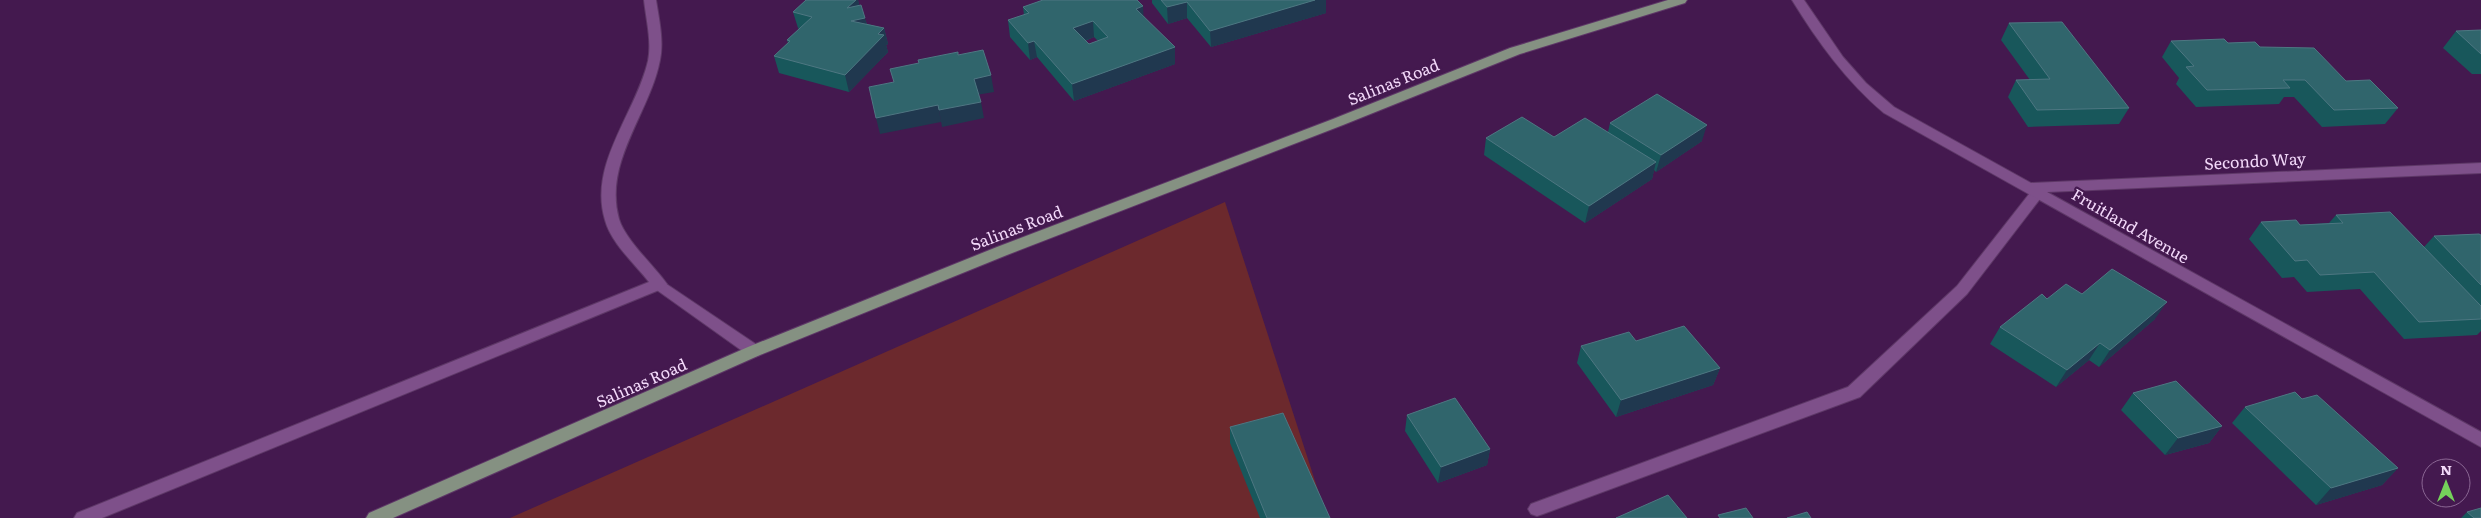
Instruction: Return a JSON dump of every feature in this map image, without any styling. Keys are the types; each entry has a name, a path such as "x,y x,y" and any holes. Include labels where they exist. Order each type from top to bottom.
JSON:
{"main road":[{"name":"Salinas Road","path":"375,518 754,351 993,255 1338,122 1515,51 1681,0"}],"street":[{"path":"650,0 654,58 648,84 609,180 608,200 612,222 659,284 754,351"},
{"name":"Fruitland Avenue","path":"1798,0 1842,67 1874,98 1908,122 2034,190 2481,440"},
{"name":"Secondo Way","path":"2034,190 2481,168"},
{"path":"1536,509 1854,392 1962,290 2034,190"},
{"path":"83,518 659,284"}],"shaded area":[{"path":"1225,202 1327,518 510,518"}],"building":[{"path":"806,0 856,0 847,8 861,5 865,18 851,21 884,28 878,34 884,35 845,75 774,56 790,41 787,40 812,17 793,12"},
{"path":"1043,0 1137,0 1143,6 1136,9 1175,47 1072,84 1034,41 1028,43 1008,20 1029,13 1023,7","holes":["1093,21 1108,37 1089,44 1073,28"]},
{"path":"1161,0 1315,0 1210,31 1187,2 1167,7"},
{"path":"2062,22 2129,108 2037,110 2016,80 2050,79 2009,23"},
{"path":"2481,30 2481,54 2456,31"},
{"path":"2224,39 2228,43 2255,42 2260,47 2314,48 2346,81 2370,80 2398,108 2334,110 2305,80 2283,80 2290,88 2207,90 2186,67 2194,66 2171,41"},
{"path":"983,50 991,75 974,79 981,102 939,110 938,105 876,118 869,87 894,82 890,69 919,63 918,60 958,52 958,55"},
{"path":"1657,94 1707,125 1661,155 1610,123"},
{"path":"1522,117 1554,137 1585,118 1656,162 1589,206 1486,138"},
{"path":"2390,212 2481,306 2481,319 2419,322 2374,272 2320,275 2307,260 2295,261 2261,222 2296,220 2300,225 2343,223 2336,215"},
{"path":"2481,235 2481,285 2434,236"},
{"path":"2112,269 2167,302 2110,350 2100,343 2067,370 2000,327 2042,294 2047,299 2066,284 2082,294"},
{"path":"1684,326 1720,368 1621,400 1581,346 1629,332 1636,341"},
{"path":"2176,381 2222,426 2178,438 2133,393"},
{"path":"2295,392 2302,399 2317,395 2398,468 2331,488 2245,407"},
{"path":"1455,398 1490,449 1441,467 1407,415"},
{"path":"1283,413 1330,518 1267,518 1230,427"},
{"path":"1668,495 1687,518 1616,518"},
{"path":"1746,508 1753,518 1720,518 1718,515"},
{"path":"2481,508 2481,518 2474,518 2467,512"},
{"path":"1807,512 1811,518 1787,518"}]}
